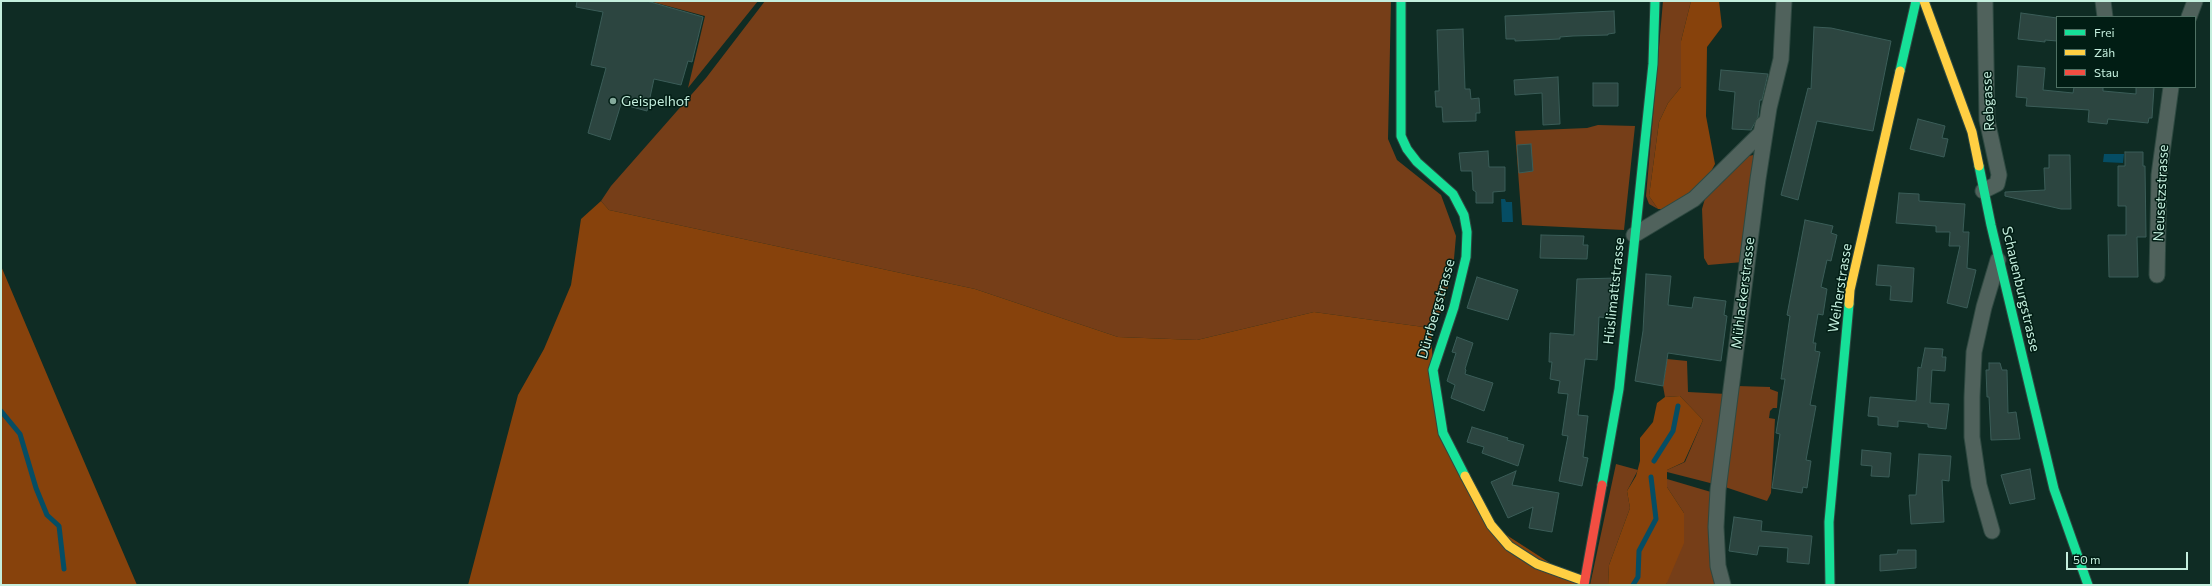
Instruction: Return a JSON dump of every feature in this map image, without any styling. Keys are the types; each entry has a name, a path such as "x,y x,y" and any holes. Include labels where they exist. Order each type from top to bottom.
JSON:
{"street":[{"name":"Dürrbergstrasse","path":"1401,1 1401,136 1407,149 1417,162 1454,194 1464,214 1467,232 1466,257 1457,293 1433,370 1443,433 1491,525 1509,546 1537,564 1584,583"},
{"name":"Hüslimattstrasse","path":"1584,583 1619,389 1653,64 1655,1"},
{"name":"Mühlackerstrasse","path":"1723,585 1718,566 1716,527 1718,490 1769,108 1781,60 1784,1"},
{"name":"Weiherstrasse","path":"1830,585 1830,522 1850,290 1916,1"},
{"name":"Schauenburgstrasse","path":"1924,1 1972,132 1983,191 2054,489 2088,585"},
{"name":"Rebgasse","path":"1983,191 1997,184 1999,175 1987,120 1985,1"},
{"path":"2103,1 2105,16"},
{"path":"2189,16 2195,1"},
{"name":"Neusetzstrasse","path":"2157,275 2159,175 2171,88"},
{"path":"1634,235 1694,199 1760,133 1769,108"},
{"path":"1992,531 1979,485 1972,437 1972,397 1974,352 1984,306 1999,258"}],"shaded area":[{"path":"649,1 758,1 688,88 705,16"},
{"path":"765,1 1391,1 1388,139 1397,160 1441,195 1456,236 1453,270 1440,314 1431,328 1314,312 1197,340 1118,337 975,289 609,210 601,201 611,186 706,78"},
{"path":"1663,1 1691,1 1681,41 1681,87 1668,103 1659,122 1649,196 1658,209 1649,204 1646,196"},
{"path":"1691,1 1719,1 1722,27 1707,47 1706,116 1715,164 1708,177 1695,191 1668,209 1658,209 1649,196 1659,122 1668,103 1681,87 1681,41"},
{"path":"1598,125 1635,126 1624,230 1522,225 1515,131 1587,128"},
{"path":"1753,155 1757,160 1743,262 1708,265 1704,258 1702,209 1706,195 1745,157"},
{"path":"601,201 609,210 975,289 1118,337 1197,340 1314,312 1431,328 1433,370 1443,433 1491,525 1584,585 468,585 518,395 544,349 571,285 581,219"},
{"path":"1,266 59,403 137,585 1,585"},
{"path":"1667,359 1687,361 1688,392 1726,394 1714,484 1667,472 1667,470 1685,462 1703,420 1680,396 1665,397 1663,386"},
{"path":"1737,386 1770,387 1770,389 1778,392 1777,408 1773,408 1770,411 1769,418 1775,419 1771,493 1767,501 1725,487"},
{"path":"1680,396 1703,420 1684,462 1667,470 1667,487 1684,513 1684,543 1666,585 1608,585 1609,565 1630,508 1627,491 1636,476 1640,461 1640,438 1653,422 1657,403 1665,397"},
{"path":"1616,464 1638,470 1627,491 1630,508 1609,565 1608,585 1590,585"},
{"path":"1667,479 1711,492 1717,585 1666,585 1684,513 1667,487"}],"water":[{"path":"2104,154 2124,154 2123,163 2103,162"},
{"path":"1501,199 1505,199 1506,202 1512,202 1513,222 1502,222"}],"building":[{"path":"577,1 647,1 703,17 692,62 688,61 681,85 654,79 647,111 621,104 610,140 588,133 606,68 591,65 603,12 576,7"},
{"path":"1614,11 1615,33 1608,35 1573,36 1560,37 1560,39 1515,41 1515,39 1506,39 1505,16"},
{"path":"2021,13 2056,18 2056,41 2045,40 2045,42 2018,39"},
{"path":"1814,27 1831,28 1891,41 1873,131 1817,121 1798,200 1781,195 1808,88 1811,89"},
{"path":"1463,29 1465,89 1470,89 1471,99 1479,98 1480,113 1476,113 1476,121 1443,122 1442,107 1436,107 1435,91 1439,91 1437,30"},
{"path":"2018,66 2045,68 2043,90 2073,93 2074,88 2103,88 2103,91 2136,94 2136,88 2154,88 2152,118 2149,118 2148,123 2108,119 2107,124 2088,122 2089,110 2026,106 2027,98 2016,97"},
{"path":"1721,70 1768,74 1762,100 1760,100 1758,117 1751,130 1732,129 1735,92 1719,90"},
{"path":"1558,77 1560,124 1543,125 1542,93 1515,95 1514,80"},
{"path":"1593,83 1618,83 1618,106 1593,106"},
{"path":"1918,119 1945,126 1942,138 1948,139 1944,157 1910,149"},
{"path":"1531,144 1533,171 1519,173 1517,145"},
{"path":"1488,151 1489,167 1505,167 1505,191 1493,192 1493,203 1476,203 1476,192 1473,190 1472,171 1461,171 1459,153"},
{"path":"2125,152 2143,152 2143,166 2145,166 2146,237 2137,237 2138,277 2109,277 2108,235 2126,235 2126,206 2118,206 2118,166 2125,166"},
{"path":"2049,155 2070,155 2071,209 2061,209 2005,196 2005,192 2045,190 2044,168 2049,168"},
{"path":"1899,193 1919,194 1919,201 1965,204 1963,232 1969,232 1967,268 1976,270 1967,308 1947,303 1960,246 1949,246 1950,232 1936,232 1936,226 1896,223"},
{"path":"1805,220 1833,226 1831,233 1837,235 1831,261 1827,260 1821,287 1827,289 1823,315 1818,314 1813,343 1816,343 1815,351 1820,352 1810,405 1816,406 1806,460 1811,461 1807,488 1803,487 1802,493 1772,488 1780,434 1776,433 1785,379 1781,379 1790,316 1787,315"},
{"path":"1541,235 1584,236 1583,245 1588,245 1587,259 1540,258"},
{"path":"1878,265 1914,268 1912,302 1890,300 1891,286 1876,285"},
{"path":"1646,274 1671,276 1668,305 1692,308 1694,297 1726,301 1724,315 1727,316 1721,361 1668,353 1663,386 1635,381 1643,331"},
{"path":"1477,277 1518,290 1508,320 1467,308"},
{"path":"1617,278 1613,318 1599,317 1597,360 1585,359 1578,415 1588,416 1583,457 1588,458 1582,486 1559,481 1568,436 1562,435 1568,394 1558,393 1560,381 1550,379 1552,362 1549,362 1550,333 1574,335 1577,279"},
{"path":"1457,337 1473,343 1465,369 1465,374 1493,383 1484,411 1451,398 1455,385 1447,381 1456,353 1452,352"},
{"path":"1925,348 1943,349 1942,357 1946,357 1945,371 1932,370 1930,403 1949,404 1946,429 1928,427 1928,424 1898,421 1898,427 1878,425 1878,417 1868,416 1870,397 1916,401 1918,367 1921,368"},
{"path":"1989,363 2000,363 2002,370 2007,370 2008,413 2016,412 2020,439 1991,440 1986,370 1989,370"},
{"path":"1472,427 1508,438 1507,440 1524,445 1518,466 1482,453 1484,447 1467,442"},
{"path":"1862,450 1891,453 1889,477 1871,476 1872,466 1861,465"},
{"path":"1919,454 1951,456 1949,481 1942,480 1944,522 1911,524 1909,495 1916,495"},
{"path":"2030,469 2035,499 2010,504 2001,475"},
{"path":"1516,471 1512,485 1559,493 1552,532 1529,528 1533,507 1508,518 1491,482"},
{"path":"1734,517 1762,521 1761,531 1812,536 1809,564 1787,562 1788,548 1759,546 1757,555 1729,551"},
{"path":"1898,550 1916,550 1916,568 1880,571 1880,555 1897,554"}],"waterway":[{"path":"1654,461 1673,431 1678,406"},
{"path":"1,411 20,434 36,488 47,515 59,526 64,569"},
{"path":"1633,585 1638,577 1639,551 1656,519 1651,477"}],"traffic: fast":[{"path":"1401,1 1401,136 1407,149 1417,162 1453,194 1464,215 1467,232 1466,257 1454,307 1433,370 1443,433 1465,476"},
{"path":"1602,485 1619,389 1653,64 1655,1"},
{"path":"1900,71 1916,1"},
{"path":"1979,166 1991,225 2054,489 2088,585"},
{"path":"1830,585 1829,522 1849,304"}],"traffic: slow":[{"path":"1924,1 1972,132 1979,166"},
{"path":"1849,304 1850,290 1900,71"},
{"path":"1465,476 1491,525 1509,546 1537,564 1584,581"}],"traffic: jam":[{"path":"1584,585 1602,485"}],"place":[{"name":"Geispelhof","path":"613,101"}]}
